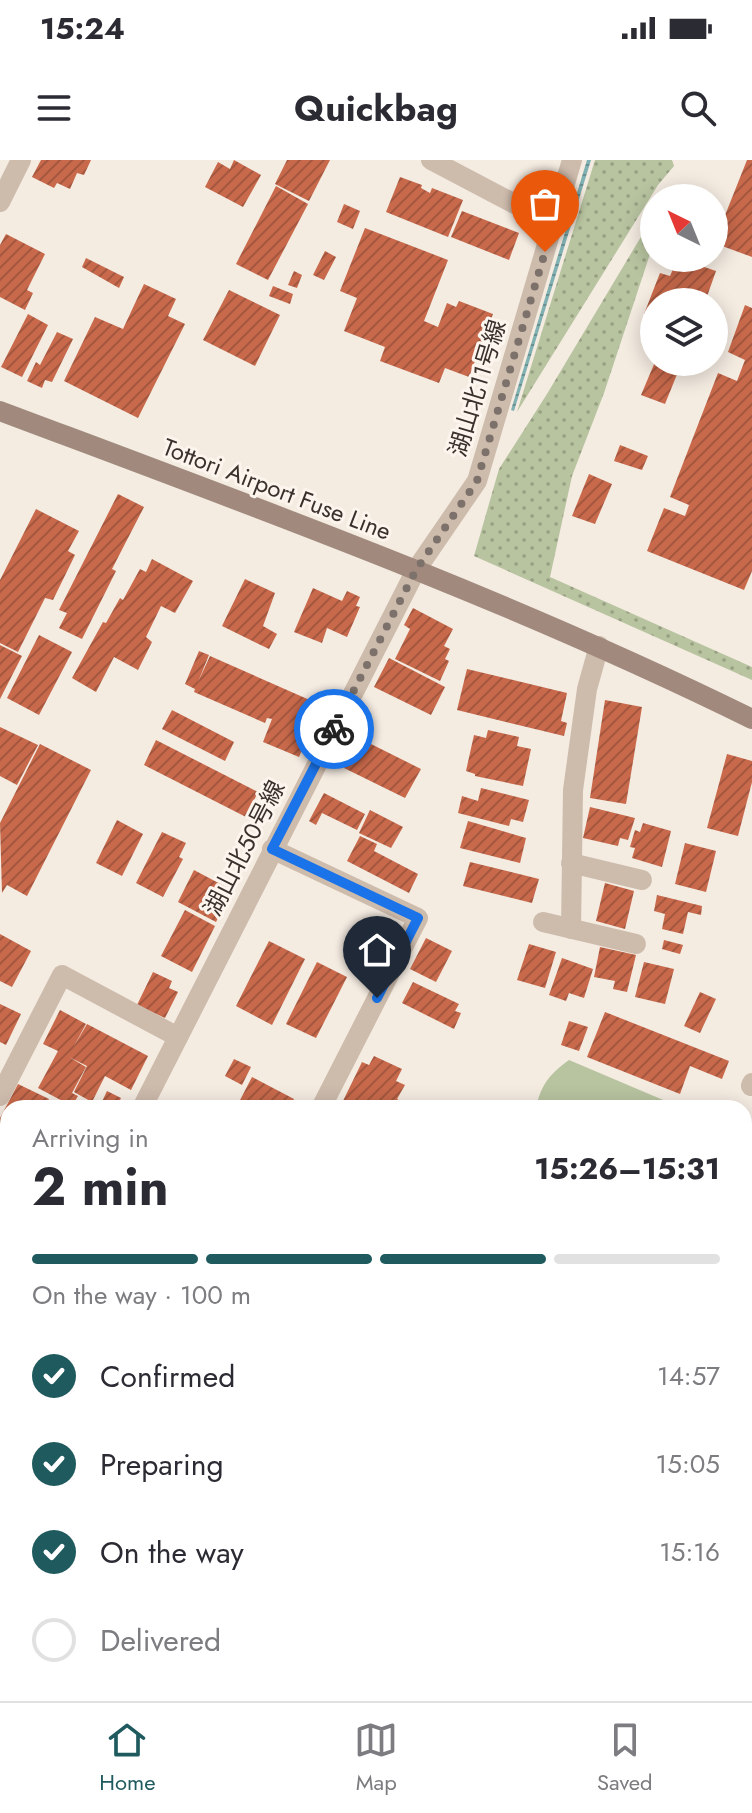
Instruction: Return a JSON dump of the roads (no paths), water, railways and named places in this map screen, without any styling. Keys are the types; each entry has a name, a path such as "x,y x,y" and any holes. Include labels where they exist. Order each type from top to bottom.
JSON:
{"main road":[{"name":"Tottori Airport Fuse Line","path":"0,411 416,570 599,646 752,719"}],"street":[{"path":"0,202 21,160"},
{"path":"431,160 553,224"},
{"name":"湖山北11号線","path":"416,570 477,481 572,160"},
{"name":"湖山北50号線","path":"146,1100 416,570"},
{"path":"571,929 573,790 587,689 599,646"},
{"path":"272,849 418,918 327,1100"},
{"path":"571,863 642,880"},
{"path":"543,922 636,944"},
{"path":"0,1096 62,975 178,1037"}],"water":[{"path":"587,160 591,160 514,411 511,410"}]}
